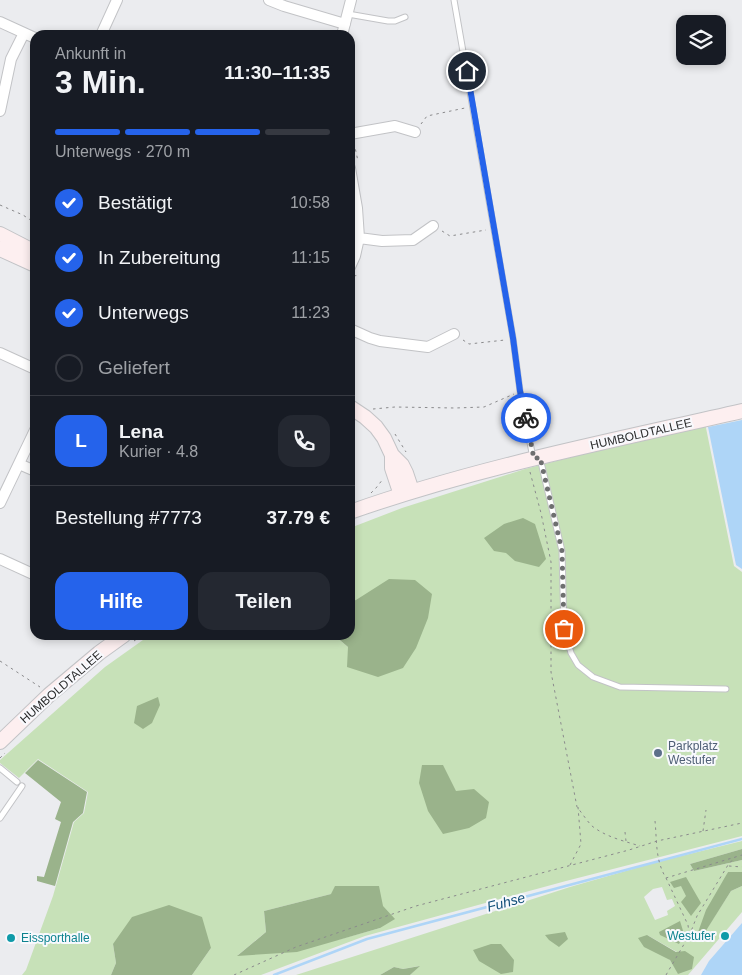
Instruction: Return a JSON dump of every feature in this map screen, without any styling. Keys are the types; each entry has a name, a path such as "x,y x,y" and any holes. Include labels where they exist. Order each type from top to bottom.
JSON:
{"street":[{"path":"103,30 117,0"},
{"path":"269,0 284,6 347,19"},
{"path":"344,30 351,0"},
{"path":"0,22 30,36"},
{"path":"0,111 11,59 24,33"},
{"path":"355,133 394,126 416,132"},
{"path":"355,197 359,238 355,248"},
{"path":"359,238 382,241 413,240 433,226"},
{"path":"0,234 30,249"},
{"path":"0,249 30,263"},
{"path":"355,331 380,341 428,347 454,334"},
{"path":"0,353 30,367"},
{"path":"355,410 376,427 384,438 392,455 392,468 406,493"},
{"name":"HUMBOLDTALLEE","path":"355,510 406,493 742,411"},
{"path":"0,503 4,487 19,464 30,441"},
{"path":"19,464 30,469"},
{"path":"0,560 30,573"},
{"name":"HUMBOLDTALLEE","path":"4,746 49,695 99,653 125,640"}],"lane":[{"path":"454,0 513,338 520,391 534,462 562,551 564,629 571,653 578,665 593,677 620,687 726,688"},
{"path":"347,19 395,21 405,17"},
{"path":"0,768 20,784 0,818"}],"path":[{"path":"416,132 427,116 473,107"},
{"path":"0,204 30,220"},
{"path":"433,226 450,236 480,231"},
{"path":"454,334 469,344 513,338"},
{"path":"373,410 395,407 455,408 484,406 520,391"},
{"path":"534,462 541,513 551,562 550,672 578,807 581,844 570,865"},
{"path":"366,496 376,488 383,478"},
{"path":"0,661 41,688"},
{"path":"0,758 4,746"},
{"path":"578,807 591,825 602,832 641,846"},
{"path":"703,831 706,810"},
{"path":"655,821 656,847 662,871 688,925 690,934"},
{"path":"234,975 296,947 416,906 657,841 742,822"},
{"path":"625,832 626,842"},
{"path":"666,878 742,855"},
{"path":"666,975 690,934 697,916 735,857"},
{"path":"728,866 742,867"}],"green space":[{"path":"705,423 734,566 742,572 742,836 566,881 365,936 261,975 192,975 211,948 113,944 116,963 111,975 22,975 26,970 53,896 74,822 84,813 88,792 38,759 19,778 0,763 0,760 105,667 143,640 340,640 348,647 349,640 355,640 355,526 402,508 525,469","holes":["331,894 380,928 341,939 238,955 266,932 264,911"]},
{"path":"523,518 535,524 546,559 539,567 515,561 506,553 494,551 484,538 504,524"},
{"path":"389,579 415,580 432,594 428,618 416,648 403,668 378,677 347,667 348,647 340,640 355,640 356,600"},
{"path":"158,697 160,705 152,723 143,729 134,723 137,706"},
{"path":"38,760 87,792 83,813 73,822 55,886 37,881 37,876 44,877 61,822 55,819 61,802 25,773"},
{"path":"422,765 443,765 456,791 474,789 489,802 486,818 469,828 443,834 428,811 419,783"},
{"path":"742,841 742,849 690,864 694,871 742,860 742,872 728,872 702,936 731,891 742,886 742,912 688,975 410,975 419,966 403,969 394,967 380,975 296,975 570,887 657,862","holes":["662,887 667,900 672,899 675,906 667,911 668,915 655,920 644,897 653,889","647,935 677,952 679,974 670,960"]},
{"path":"742,849 742,860 694,871 690,864"},
{"path":"728,872 742,872 742,886 731,891 702,937 697,935 706,910"},
{"path":"686,877 701,903 691,916 681,902 686,896 681,886 674,888 670,882"},
{"path":"335,886 379,886 383,906 395,919 380,928 297,952 237,956 266,932 264,911 331,894"},
{"path":"169,905 202,917 211,948 192,975 111,975 116,963 113,944 132,917"},
{"path":"680,921 684,934 679,944 660,935 659,932"},
{"path":"565,932 568,939 559,947 545,935"},
{"path":"647,935 676,952 685,951 694,957 692,969 678,974 670,960 644,947 638,938"},
{"path":"491,944 501,944 514,960 513,972 501,974 479,961 473,950"},
{"path":"420,966 410,975 380,975 394,967 403,969"}],"water":[{"path":"742,420 742,569 736,565 708,427"},
{"path":"742,923 742,975 701,975 709,961"}],"waterway":[{"name":"Fuhse","path":"274,975 367,939 742,839"}],"way so far":[{"path":"526,418 534,459 540,457 562,551 564,629"}],"place":[{"name":"Parkplatz Westufer","path":"658,753"},
{"name":"Westufer","path":"725,936"},
{"name":"Eissporthalle","path":"11,938"}],"route":[{"path":"467,71 526,418"}]}
